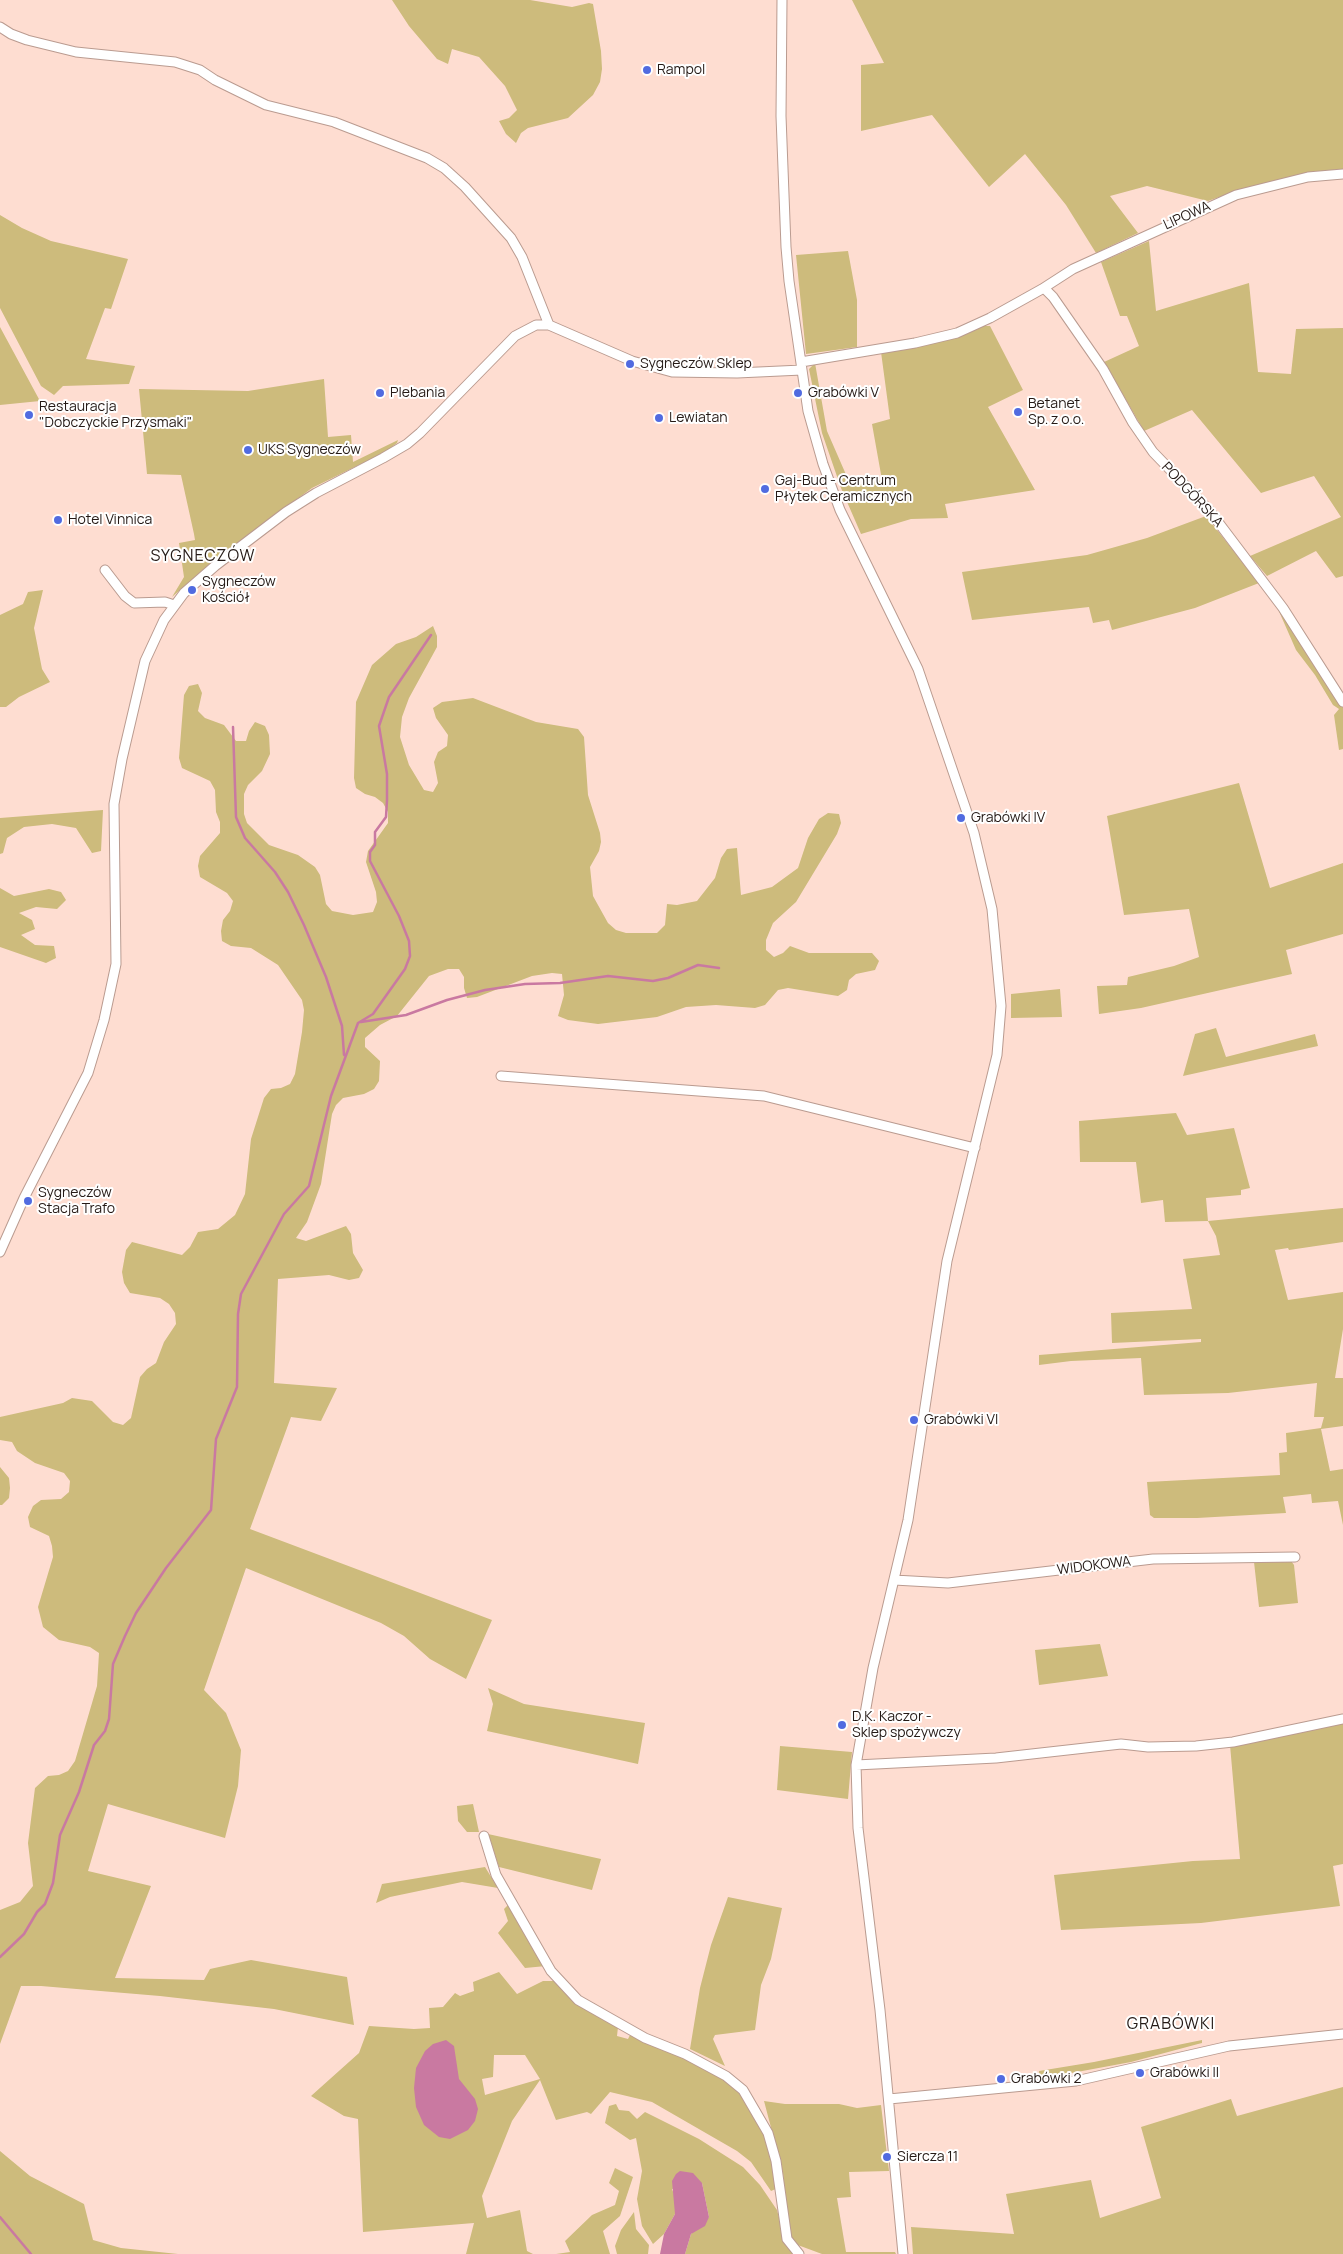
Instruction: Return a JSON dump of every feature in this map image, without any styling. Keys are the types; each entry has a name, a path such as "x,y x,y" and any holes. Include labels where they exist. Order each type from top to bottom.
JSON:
{"street":[{"path":"782,0 781,116 785,229 789,281 801,366 814,435 831,487 918,669 934,711 984,869 994,924 1002,1011 998,1055 947,1261 908,1520 873,1668 856,1765 858,1828 903,2254"},
{"path":"0,27 11,34 27,40 76,52 175,62 200,70 215,80 266,105 334,122 427,158 444,168 465,187 511,238 522,257 549,325 536,326 515,336 420,433 383,458 316,493 286,512 215,566 184,593 174,605 145,661 122,759 114,804 116,964 104,1020 88,1073 24,1198 0,1252"},
{"name":"LIPOWA","path":"549,325 631,361 672,372 737,373 801,366 957,333 990,318 1042,289 1073,268 1236,195 1308,177 1343,174"},
{"name":"PODGÓRSKA","path":"1042,289 1046,290 1053,297 1103,369 1133,423 1153,452 1209,510 1283,608 1343,702"},
{"path":"105,570 125,596 134,603 165,602 174,605"},
{"path":"501,1076 764,1096 975,1148"},
{"name":"WIDOKOWA","path":"894,1580 948,1583 1153,1559 1295,1558"},
{"path":"856,1765 996,1758 1121,1744 1148,1747 1196,1746 1233,1742 1343,1720"},
{"path":"484,1836 496,1875 551,1971 578,2000 645,2038 685,2054 726,2076 743,2090 768,2133 776,2161 787,2239 798,2254"},
{"path":"888,2099 1076,2081 1221,2047 1343,2034"}],"shaded area":[{"path":"392,0 530,0 572,7 589,3 593,4 601,51 602,69 600,82 593,95 568,118 528,128 521,133 516,143 506,134 499,121 509,118 517,110 505,86 479,57 452,49 448,64 437,59 409,26"},
{"path":"852,0 1343,0 1343,169 1313,172 1236,191 1208,201 1147,186 1110,196 1138,233 1096,253 1066,205 1025,154 989,187 932,115 861,131 861,65 884,63"},
{"path":"0,215 22,228 51,241 128,259 111,309 105,308 86,359 135,366 129,384 63,386 54,395 41,386 0,308"},
{"path":"1149,241 1156,311 1249,283 1258,372 1291,374 1296,329 1343,328 1343,576 1336,578 1316,551 1267,576 1250,556 1341,517 1314,476 1261,493 1192,410 1144,431 1104,362 1139,346 1127,316 1120,316 1101,262"},
{"path":"848,251 857,300 857,347 806,354 796,255"},
{"path":"984,326 990,326 1023,390 988,407 1035,490 945,504 948,518 911,519 861,534 841,488 822,433 809,369 815,363 827,431 851,486 882,480 872,424 890,419 881,352 928,345"},
{"path":"0,327 40,401 0,405"},
{"name":"UKS Sygneczów","path":"324,379 328,437 351,435 353,462 398,440 397,443 385,452 312,488 213,561 172,597 184,577 179,543 195,540 181,475 147,474 139,389 248,391"},
{"path":"1206,516 1259,583 1195,608 1112,630 1109,620 1093,623 1089,607 972,620 962,572 1087,555 1147,538"},
{"path":"43,590 34,628 42,669 50,682 19,697 6,707 0,707 0,615 23,604 28,592"},
{"path":"1274,600 1343,706 1343,749 1339,750 1334,715 1339,709 1333,705 1315,675 1296,650"},
{"path":"433,626 437,636 437,647 409,698 402,717 400,737 409,765 424,790 433,792 438,783 434,762 438,752 447,746 448,735 436,718 433,708 442,702 473,698 536,722 578,729 584,737 588,795 601,842 599,851 590,867 593,896 608,923 616,930 626,933 657,933 665,925 667,904 677,905 697,901 715,878 721,858 727,849 737,848 741,895 772,887 798,868 808,838 819,819 828,813 839,814 841,823 837,834 796,902 773,923 766,940 766,950 774,957 783,953 790,946 809,953 872,953 879,961 875,970 856,974 849,980 847,990 838,996 788,988 778,990 765,1005 755,1008 716,1005 686,1007 657,1017 598,1024 568,1020 558,1016 564,995 562,974 552,973 532,976 477,997 467,998 464,988 464,977 459,969 448,969 429,976 397,1016 380,1025 365,1038 365,1047 380,1061 379,1081 374,1089 364,1094 343,1098 336,1105 332,1114 321,1184 307,1222 296,1238 306,1241 346,1226 351,1234 353,1253 363,1270 359,1278 349,1280 329,1275 278,1279 274,1383 337,1388 321,1421 291,1417 250,1529 492,1620 466,1679 430,1659 404,1636 381,1623 246,1568 204,1690 226,1713 241,1750 238,1786 225,1838 108,1804 88,1871 151,1886 115,1978 204,1980 210,1969 251,1960 347,1977 354,2025 274,2009 160,1996 21,1986 0,2044 0,1910 20,1902 33,1886 28,1843 35,1788 48,1776 59,1775 68,1771 75,1761 97,1686 99,1653 90,1647 59,1640 43,1627 38,1607 53,1557 52,1546 49,1536 30,1527 28,1517 33,1506 41,1500 61,1499 69,1492 70,1481 64,1473 35,1463 17,1451 12,1442 0,1440 0,1417 63,1403 72,1398 92,1401 113,1422 123,1425 131,1418 140,1377 156,1363 164,1342 176,1324 175,1313 169,1304 160,1298 130,1293 124,1283 122,1272 126,1250 132,1242 182,1255 190,1247 198,1232 218,1229 235,1215 245,1194 251,1139 264,1098 271,1089 281,1088 290,1084 295,1074 302,1032 304,1010 302,1000 278,965 251,948 231,946 222,941 223,920 230,911 233,901 227,893 200,877 198,866 200,856 220,833 220,822 216,812 215,790 210,781 182,768 179,758 184,695 189,686 198,684 202,693 198,711 205,718 224,725 236,741 246,741 249,731 255,722 265,726 269,735 270,754 262,771 248,785 244,794 244,814 247,823 269,845 298,855 315,867 320,875 326,904 332,911 353,915 373,912 377,902 376,892 366,862 368,851 388,823 388,812 383,803 375,797 365,794 356,788 354,778 356,702 372,665 396,644 416,637"},
{"path":"1239,783 1270,888 1343,863 1343,934 1286,950 1292,974 1141,1008 1099,1014 1097,986 1127,985 1128,977 1174,966 1199,957 1189,909 1124,915 1107,816"},
{"path":"103,810 101,851 92,853 76,828 52,824 24,827 7,838 3,853 0,854 0,818"},
{"path":"0,888 14,896 49,889 61,892 66,900 57,909 36,907 19,913 32,920 35,929 21,935 35,945 54,946 56,958 46,963 0,947"},
{"path":"1060,989 1062,1017 1011,1018 1011,994"},
{"path":"1216,1028 1226,1057 1315,1034 1318,1046 1183,1076 1195,1034"},
{"path":"1176,1113 1187,1135 1234,1128 1250,1188 1241,1190 1241,1195 1206,1198 1208,1221 1165,1222 1163,1200 1141,1203 1136,1162 1080,1162 1079,1121"},
{"path":"1343,1208 1343,1242 1289,1250 1288,1248 1275,1250 1288,1300 1343,1292 1343,1329 1335,1378 1343,1378 1343,1426 1321,1429 1330,1471 1343,1469 1343,1525 1338,1501 1312,1503 1311,1494 1283,1497 1286,1513 1197,1518 1154,1518 1150,1515 1147,1482 1280,1475 1279,1453 1287,1452 1286,1433 1321,1428 1324,1417 1314,1417 1317,1383 1228,1393 1144,1395 1141,1358 1071,1361 1039,1365 1039,1355 1201,1342 1201,1339 1112,1343 1111,1313 1192,1309 1183,1259 1220,1255 1216,1236 1208,1221"},
{"path":"0,1467 9,1478 10,1488 9,1498 2,1505 0,1505"},
{"path":"1291,1561 1294,1565 1298,1603 1259,1607 1254,1562"},
{"path":"1100,1644 1108,1676 1039,1685 1035,1650"},
{"path":"488,1688 524,1704 645,1723 638,1764 487,1731 493,1704"},
{"path":"1343,1723 1343,1864 1333,1866 1340,1906 1201,1923 1061,1930 1054,1875 1193,1861 1240,1859 1230,1745"},
{"path":"780,1746 852,1752 848,1799 777,1790"},
{"path":"473,1804 479,1832 467,1832 458,1821 457,1806"},
{"path":"488,1834 601,1859 592,1890 499,1867"},
{"path":"485,1867 498,1888 462,1882 390,1897 376,1903 382,1884"},
{"path":"728,1897 782,1908 771,1959 761,1985 755,2030 715,2035 713,2039 725,2066 690,2049 700,1988 711,1945"},
{"path":"508,1905 546,1966 525,1968 498,1933 508,1921 504,1909"},
{"path":"499,1972 517,1994 543,1981 555,1981 618,2027 617,2036 628,2039 630,2035 689,2058 741,2091 761,2124 774,2161 778,2188 771,2191 751,2162 737,2151 652,2102 610,2092 591,2114 587,2112 556,2120 540,2080 512,2121 482,2196 487,2218 520,2210 527,2251 533,2254 466,2254 474,2223 363,2232 358,2119 344,2116 311,2096 359,2053 369,2026 414,2029 430,2028 429,2008 443,2007 455,1993 460,1996 474,1991 473,1982","holes":["494,2055 525,2055 540,2079 485,2095 482,2079 493,2077"]},
{"path":"446,2040 454,2046 459,2079 475,2099 478,2109 475,2121 468,2130 450,2139 439,2137 424,2125 416,2107 414,2088 416,2068 425,2051 433,2044"},
{"path":"1202,2040 1202,2043 1131,2062 1039,2079 1039,2071"},
{"path":"1343,2087 1343,2254 913,2254 911,2227 1014,2234 1006,2194 1091,2180 1100,2218 1161,2198 1141,2127 1231,2099 1237,2116"},
{"path":"764,2101 785,2104 839,2104 857,2108 881,2105 889,2171 849,2172 851,2197 837,2198 846,2252 895,2252 896,2254 822,2254 795,2244 788,2234 783,2173"},
{"path":"616,2104 619,2110 629,2111 637,2119 645,2112 699,2139 743,2167 760,2185 777,2210 785,2240 795,2254 685,2254 691,2234 709,2217 702,2183 672,2189 675,2197 675,2214 664,2234 653,2244 642,2226 637,2199 642,2171 636,2138 630,2140 605,2123 609,2106"},
{"path":"0,2151 30,2176 84,2204 93,2240 121,2248 178,2254 0,2254"},
{"path":"615,2168 633,2177 620,2216 603,2231 610,2254 556,2254 570,2252 565,2241 592,2215 615,2205 619,2191 609,2183"},
{"path":"680,2171 693,2173 702,2183 709,2217 705,2226 691,2234 685,2254 660,2254 664,2234 675,2214 672,2181"},
{"path":"634,2212 636,2229 649,2245 648,2254 617,2254 615,2246 621,2230"}],"waterway":[{"path":"0,1957 24,1934 37,1912 45,1904 53,1883 60,1835 79,1792 94,1745 105,1731 109,1719 113,1664 125,1636 136,1613 166,1568 211,1510 216,1439 237,1387 238,1314 241,1294 284,1214 309,1186 331,1096 358,1023 373,1014 405,969 410,956 409,941 399,916 370,861 370,852 375,845 375,832 386,817 387,774 379,726 389,697 431,635"},
{"path":"233,727 236,817 245,838 275,872 288,892 304,925 326,977 342,1026 344,1055"},
{"path":"361,1022 406,1015 447,1000 485,990 525,984 560,983 608,976 653,981 668,978 698,965 719,968"},
{"path":"0,2217 31,2254"}],"place":[{"name":"Rampol","path":"647,70"},
{"name":"Sygneczów Sklep","path":"630,364"},
{"name":"Plebania","path":"380,393"},
{"name":"Grabówki V","path":"798,393"},
{"name":"Betanet Sp. z o.o.","path":"1018,412"},
{"name":"Restauracja \"Dobczyckie Przysmaki\"","path":"29,415"},
{"name":"Lewiatan","path":"659,418"},
{"name":"UKS Sygneczów","path":"248,450"},
{"name":"Gaj-Bud - Centrum Płytek Ceramicznych","path":"765,489"},
{"name":"Hotel Vinnica","path":"58,520"},
{"name":"Sygneczów Kościół","path":"192,590"},
{"name":"Grabówki IV","path":"961,818"},
{"name":"Sygneczów Stacja Trafo","path":"28,1201"},
{"name":"Grabówki VI","path":"914,1420"},
{"name":"D.K. Kaczor - Sklep spożywczy","path":"842,1725"},
{"name":"Grabówki II","path":"1140,2073"},
{"name":"Grabówki 2","path":"1001,2079"},
{"name":"Siercza 11","path":"887,2157"}],"district":[{"name":"SYGNECZÓW","path":"203,557"},
{"name":"GRABÓWKI","path":"1171,2025"}]}
